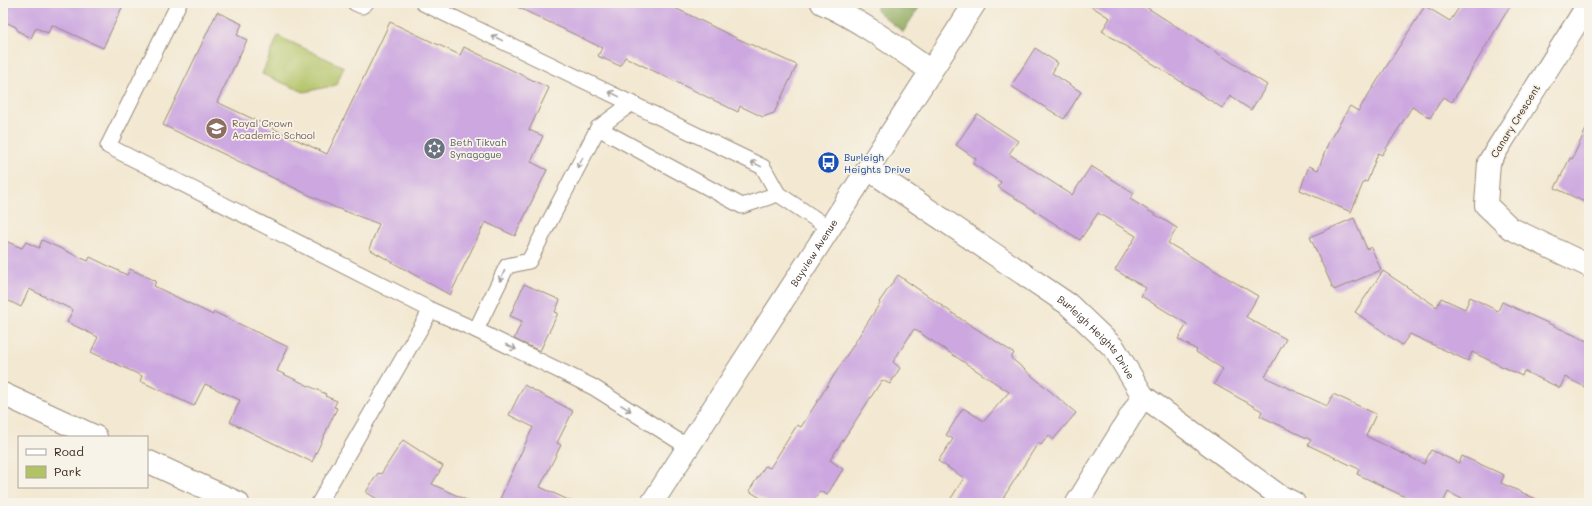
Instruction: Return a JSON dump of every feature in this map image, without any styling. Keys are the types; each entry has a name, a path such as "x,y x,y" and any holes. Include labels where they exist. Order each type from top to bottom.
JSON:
{"street":[{"name":"Bayview Avenue","path":"652,503 975,3"},
{"name":"Canary Crescent","path":"1589,3 1489,162 1486,205 1510,228 1589,266"},
{"path":"832,5 931,71"},
{"name":"Burleigh Heights Drive","path":"868,169 1068,304 1114,348 1143,396 1278,495 1294,503"},
{"path":"3,394 94,436"},
{"path":"1077,503 1143,396"},
{"path":"148,461 238,503"}],"lane":[{"path":"179,3 108,146 431,310 476,330 593,387 688,447"},
{"path":"355,3 362,6 366,3"},
{"path":"423,3 763,167 778,194 829,228"},
{"path":"476,330 507,266 529,261 598,128 632,103"},
{"path":"598,128 742,206 778,194"},
{"path":"319,503 431,310"}],"green space":[{"path":"877,3 922,3 903,32 877,11"},
{"path":"278,36 344,67 336,85 304,92 262,74"}],"building":[{"path":"10,3 124,3 103,48 52,25 48,33 36,28 31,38 18,31 16,27 3,21 3,17"},
{"path":"509,3 665,3 734,37 797,65 774,113 763,117 740,106 738,112 625,57 620,66 598,56 602,48"},
{"path":"1086,3 1140,3 1267,85 1251,110 1230,96 1222,108 1102,31 1110,18"},
{"path":"1462,3 1512,3 1452,102 1443,97 1430,118 1412,107 1382,155 1378,153 1367,182 1364,181 1351,212 1300,190 1309,166 1318,170 1329,141 1350,106 1358,111 1425,6 1450,21"},
{"name":"Beth Tikvah Synagogue","path":"217,12 242,24 237,35 247,40 217,102 327,154 390,22 460,55 464,47 549,88 529,130 543,136 531,162 547,170 515,236 485,222 450,295 369,249 379,224 334,207 163,125"},
{"path":"1035,48 1058,63 1052,73 1081,92 1064,119 1011,86"},
{"path":"977,114 1018,141 1009,154 1072,195 1091,166 1134,193 1130,199 1177,228 1168,243 1258,296 1246,317 1286,339 1265,377 1327,406 1333,394 1376,414 1366,436 1424,464 1431,450 1459,463 1462,456 1504,475 1501,483 1545,503 1470,503 1448,492 1443,503 1418,503 1357,474 1359,469 1308,445 1311,440 1260,416 1262,411 1214,384 1223,369 1196,352 1197,350 1178,339 1187,324 1141,296 1146,288 1115,270 1136,236 1098,213 1080,240 998,187 1001,182 973,164 976,159 956,145"},
{"path":"1589,123 1589,204 1555,188 1570,158 1572,159"},
{"path":"1354,218 1367,249 1371,247 1381,270 1334,290 1310,237"},
{"path":"3,240 22,248 26,242 39,248 42,240 88,261 90,257 127,275 130,269 156,281 154,286 213,315 214,312 288,347 277,371 326,394 325,396 337,401 334,407 337,408 312,462 230,422 240,400 205,384 194,406 140,381 142,376 91,352 98,337 67,322 73,310 29,289 21,307 3,298"},
{"path":"1383,271 1437,307 1441,298 1465,309 1470,297 1498,311 1502,302 1589,342 1589,389 1565,377 1560,388 1524,371 1522,376 1472,352 1468,361 1410,334 1402,345 1355,312"},
{"path":"898,275 958,317 1014,353 1011,358 1076,413 1053,440 1049,435 1041,445 1038,443 1000,503 948,503 964,478 938,461 953,439 946,435 963,408 984,421 1009,392 914,329 893,362 900,368 890,384 882,380 830,460 843,469 827,495 820,491 812,503 769,503 749,491 765,466 770,468 797,425 801,427 880,303 879,302"},
{"path":"524,284 560,300 555,312 558,313 540,351 514,339 522,321 510,316"},
{"path":"524,385 573,411 557,443 561,445 540,487 575,503 498,503 533,427 509,415"},
{"path":"403,440 443,466 432,484 473,503 383,503 366,492 378,473 381,474"}],"place":[{"name":"Royal Crown Academic School","path":"216,129"},
{"name":"Beth Tikvah Synagogue","path":"434,148"},
{"name":"Burleigh Heights Drive","path":"828,163"}]}
